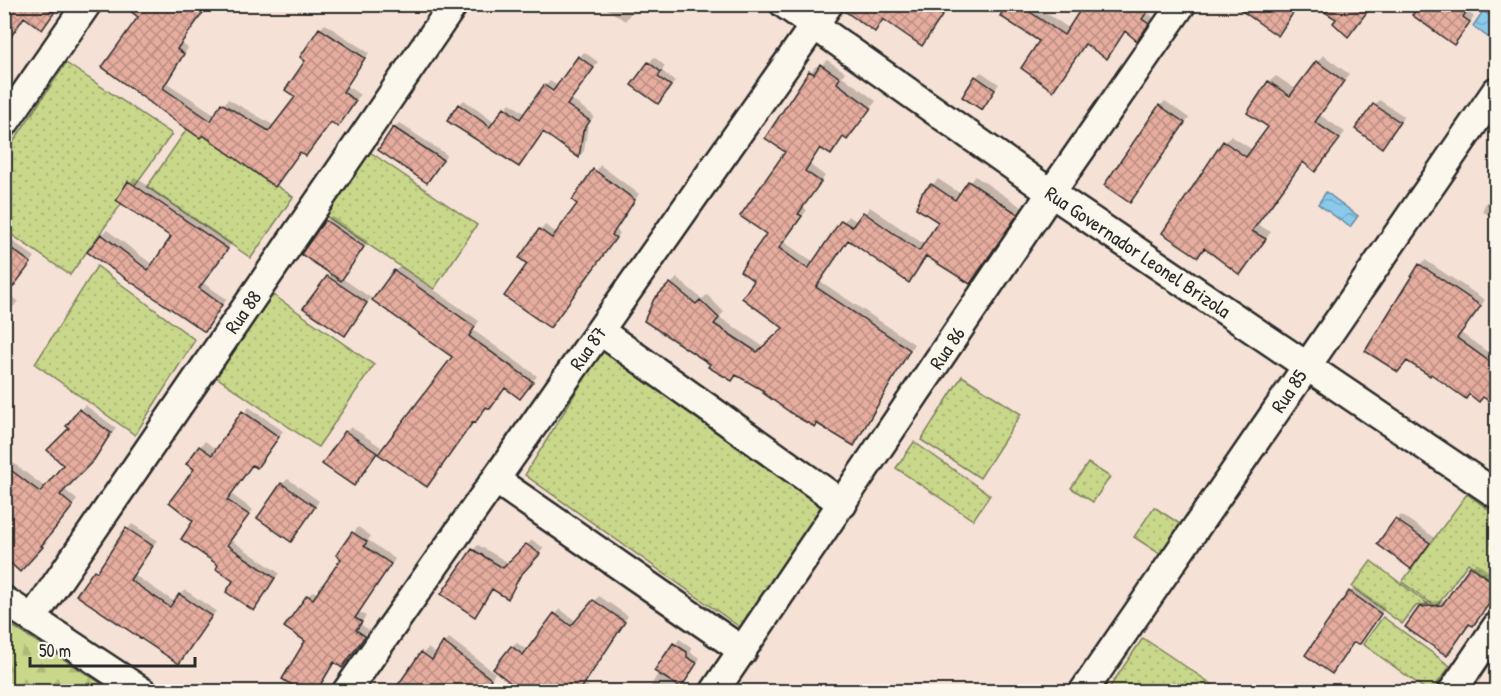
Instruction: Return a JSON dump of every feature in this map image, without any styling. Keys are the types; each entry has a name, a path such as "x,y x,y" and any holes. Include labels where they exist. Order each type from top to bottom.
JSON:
{"street":[{"path":"4,124 87,4"},
{"name":"Rua 88","path":"32,619 454,4"},
{"name":"Rua Governador Leonel Brizola","path":"784,4 822,15 1051,193 1497,494"},
{"name":"Rua 86","path":"714,692 1051,193 1182,4"},
{"name":"Rua 87","path":"346,692 822,15"},
{"name":"Rua 85","path":"1083,692 1497,91"},
{"path":"600,331 843,504"},
{"path":"496,480 742,651"},
{"path":"4,600 142,692"},
{"path":"1452,692 1497,627"}],"green space":[{"path":"66,63 172,134 70,275 5,230 5,154"},
{"path":"189,126 293,197 251,258 147,187"},
{"path":"367,150 477,225 434,289 323,214"},
{"path":"97,266 195,340 135,435 35,364"},
{"path":"269,292 374,365 318,447 212,374"},
{"path":"602,350 827,511 744,630 525,475"},
{"path":"962,376 1021,414 980,478 921,440"},
{"path":"914,442 990,495 973,520 896,468"},
{"path":"1088,463 1110,477 1093,502 1071,488"},
{"path":"1467,494 1496,515 1496,583 1468,563 1436,607 1402,582"},
{"path":"1154,507 1180,524 1160,554 1134,537"},
{"path":"1371,561 1428,604 1416,606 1402,624 1352,587"},
{"path":"1383,617 1450,666 1432,691 1428,691 1363,644"},
{"path":"4,621 14,627 113,691 5,691"},
{"path":"1143,638 1222,691 1107,691"}],"water":[{"path":"1483,11 1496,20 1496,43 1473,26"},
{"path":"1326,192 1358,216 1350,227 1318,204"}],"building":[{"path":"4,4 42,4 54,13 42,30 24,17 4,47"},
{"path":"121,4 209,4 177,49 184,54 163,88 211,121 221,103 269,131 295,97 285,90 305,61 300,57 319,28 365,58 343,92 356,101 338,127 331,122 306,156 300,152 275,187 203,135 200,138 175,121 102,67 138,17"},
{"path":"845,4 950,4 922,46 883,19 875,32 843,10"},
{"path":"1007,4 1018,4 1064,35 1084,4 1153,4 1142,19 1149,24 1137,41 1125,31 1107,59 1085,44 1053,91 1021,68 1039,41 1000,16"},
{"path":"1232,4 1299,4 1278,36"},
{"path":"1312,4 1373,4 1348,37 1333,23 1336,19"},
{"path":"1420,4 1471,4 1463,17 1470,22 1454,45 1412,15"},
{"path":"578,56 594,68 567,105 590,121 583,131 579,158 543,132 519,167 447,121 458,104 490,127 504,107 520,119 544,85 553,91"},
{"path":"1316,61 1344,81 1315,122 1340,139 1315,172 1303,162 1252,231 1266,239 1240,275 1204,248 1198,257 1162,233 1223,141 1246,157 1268,127 1247,113 1268,81 1290,96"},
{"path":"648,62 661,72 658,77 671,86 658,104 631,85"},
{"path":"820,64 840,78 837,83 871,108 847,140 843,137 831,155 820,148 805,171 821,182 798,214 802,216 779,248 808,269 841,220 852,227 863,212 919,251 938,222 916,208 922,193 931,184 955,200 968,181 1018,214 970,284 926,256 909,283 848,240 816,287 910,350 854,446 816,423 815,427 797,417 763,393 764,391 736,375 732,381 708,367 710,364 644,321 654,299 670,283 696,304 700,300 719,318 714,324 757,352 783,328 742,298 754,281 740,271 766,234 740,216 785,152 765,138 809,71 814,74"},
{"path":"975,76 995,90 982,110 962,97"},
{"path":"1373,104 1400,122 1382,148 1355,129"},
{"path":"1159,105 1185,123 1130,203 1104,185"},
{"path":"393,127 443,160 427,183 378,150"},
{"path":"593,169 635,200 612,235 616,238 550,328 504,296 527,264 519,258 539,229 552,238 577,204 572,200"},
{"path":"128,181 228,249 199,288 222,305 205,332 87,252 101,234 148,270 171,237 116,200"},
{"path":"325,220 364,247 341,281 301,254"},
{"path":"4,243 31,263 4,299"},
{"path":"1419,264 1481,306 1457,338 1497,367 1497,407 1483,397 1479,402 1469,394 1466,399 1431,374 1430,376 1407,361 1398,372 1365,351"},
{"path":"394,270 475,327 469,336 533,382 520,399 505,388 490,409 486,407 475,423 473,422 427,487 378,454 452,357 372,300"},
{"path":"327,276 367,303 345,336 303,308"},
{"path":"79,409 111,433 94,460 60,495 73,506 41,546 43,547 20,572 4,557 4,465 40,492 63,465 47,450 69,428 66,426"},
{"path":"242,411 279,437 257,468 252,465 227,500 249,515 227,545 275,578 254,611 226,592 233,581 216,569 218,565 181,539 193,521 169,502 194,469 186,464 199,446 212,455"},
{"path":"345,431 377,453 354,486 322,464"},
{"path":"281,483 315,507 291,542 257,518"},
{"path":"1395,519 1430,543 1411,569 1377,544"},
{"path":"126,528 153,546 130,580 170,607 179,594 212,616 179,664 76,595 94,570 97,572"},
{"path":"352,532 367,542 364,546 391,564 355,618 362,622 356,630 365,636 342,668 334,662 316,692 303,692 282,679 305,641 284,627 307,595 313,599 341,559 336,555"},
{"path":"526,544 540,554 520,576 508,599 492,589 475,617 441,594 472,549 503,568"},
{"path":"1470,566 1497,585 1497,593 1473,626 1469,624 1447,656 1405,627 1419,607 1442,605"},
{"path":"1349,591 1381,614 1360,644 1353,643 1332,674 1305,655"},
{"path":"593,600 625,622 579,692 522,692 493,669 511,646 523,655 554,613 571,626"},
{"path":"443,642 491,679 483,692 393,692 421,652 432,660"},
{"path":"673,643 687,652 687,657 697,663 681,688 654,671"}]}
